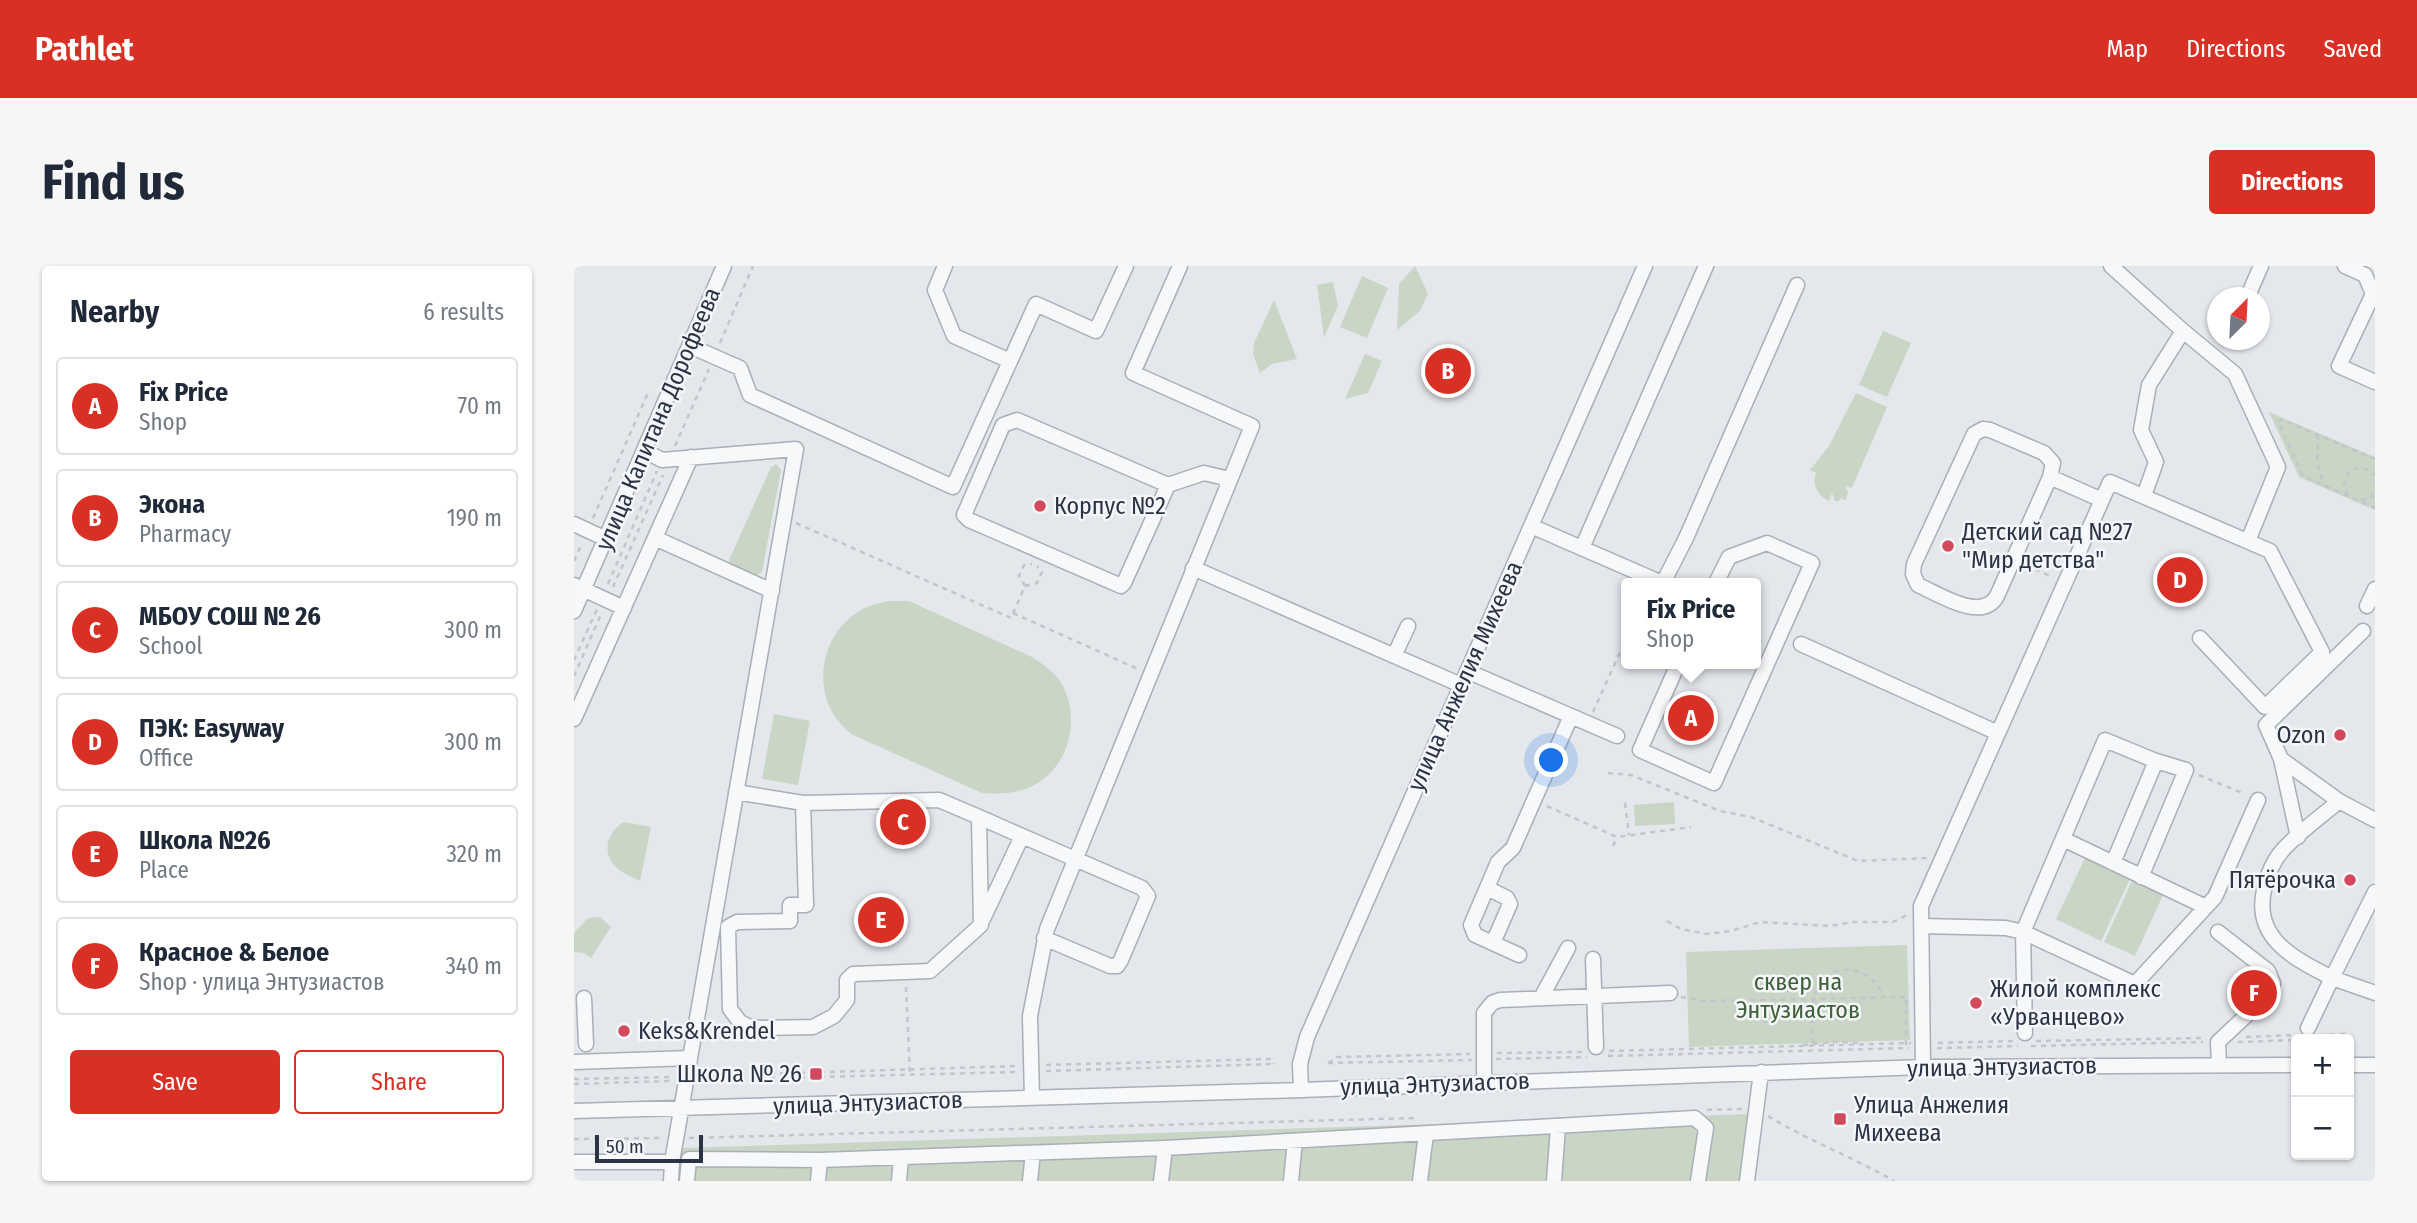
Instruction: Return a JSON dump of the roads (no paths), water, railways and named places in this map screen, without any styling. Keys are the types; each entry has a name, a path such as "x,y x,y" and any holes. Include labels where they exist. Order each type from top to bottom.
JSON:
{"street":[{"name":"улица Капитана Дорофеева","path":"574,611 579,587 606,539 724,266"},
{"path":"945,266 935,290 954,336 1010,361"},
{"path":"690,346 740,368 750,395 953,487 1036,304 1097,331 1126,266"},
{"path":"1032,1098 1030,1009 1044,938 1252,426 1133,373 1180,266"},
{"name":"улица Анжелия Михеева","path":"1301,1090 1300,1064 1304,1044 1645,266"},
{"path":"1582,548 1706,266"},
{"path":"2111,266 2235,374 2278,467 2248,541"},
{"path":"2252,287 2261,266"},
{"path":"2345,266 2365,275 2373,295 2339,366 2375,382"},
{"path":"1665,578 1797,285"},
{"path":"2144,496 2156,462 2141,430 2149,384 2183,331"},
{"path":"1168,485 1121,586 969,520 964,515 1003,425 1017,420 1168,485 1204,473 1225,478 1227,484"},
{"path":"1990,429 2044,453 2053,463 2050,477 1994,601 1983,609 1966,606 1919,585 1913,574 1914,564 1969,440 1977,431 1990,429"},
{"path":"645,451 662,460 796,449 681,1108 671,1181"},
{"path":"574,719 691,457"},
{"path":"2050,477 2102,500"},
{"path":"1923,1067 1921,906 2110,482 2270,551 2322,652 2265,707 2200,638"},
{"path":"1531,526 1651,578"},
{"path":"581,527 606,539"},
{"path":"655,538 772,591"},
{"path":"1676,669 1640,750 1714,783 1812,563 1767,543 1729,557 1718,578"},
{"path":"1193,568 1461,685"},
{"path":"579,587 624,608"},
{"path":"2367,606 2375,589"},
{"path":"1394,656 1408,625"},
{"path":"2298,837 2281,759 2266,725 2363,631"},
{"path":"1801,644 1998,733"},
{"path":"1467,671 1617,736"},
{"path":"1519,955 1475,935 1471,928 1498,862 1513,848 1571,716"},
{"path":"2025,1038 2023,932 2105,740 2186,770 2141,877"},
{"path":"2281,759 2339,801 2375,820"},
{"path":"2113,863 2156,761"},
{"path":"736,792 803,803 939,800 1146,892 1147,901 1117,966 1110,966 1044,938"},
{"path":"1922,926 2007,928 2023,932 2135,984 2215,897 2258,800"},
{"path":"2339,801 2282,851 2266,879 2260,906 2268,933 2295,960 2332,978 2375,993"},
{"path":"803,803 806,905 790,905 790,921 737,922 728,927 730,1009 740,1022 750,1027 813,1027 834,1016 847,1000 847,981 853,974 931,970 981,925 1022,836"},
{"path":"979,817 981,925"},
{"path":"2063,839 2206,907"},
{"path":"1487,888 1507,898 1510,904 1493,943"},
{"path":"2311,1033 2332,978 2375,892"},
{"path":"2218,932 2268,971 2273,983 2267,996 2220,1040 2219,1065"},
{"path":"1541,998 1568,948"},
{"path":"1592,959 1597,1050"},
{"path":"1484,1082 1484,1013 1487,1007 1500,1000 1670,993"},
{"path":"584,998 586,1044"},
{"path":"574,1062 690,1058"},
{"name":"улица Энтузиастов","path":"574,1111 1301,1090 1923,1067 2291,1065"},
{"path":"2354,1065 2375,1065"},
{"path":"1747,1181 1761,1072"},
{"path":"687,1181 689,1158 820,1160 1165,1148 1695,1118 1706,1128 1698,1181"},
{"path":"1554,1181 1558,1127"},
{"path":"1420,1181 1426,1135"},
{"path":"1291,1181 1295,1140"},
{"path":"1161,1181 1165,1148"},
{"path":"1030,1181 1033,1153"},
{"path":"899,1181 901,1158"},
{"path":"818,1181 820,1160"},
{"path":"574,1163 672,1162"}],"place":[{"name":"Экона","path":"1448,371"},
{"name":"Корпус №2","path":"1040,506"},
{"name":"Детский сад №27 \"Мир детства\"","path":"1948,546"},
{"name":"ПЭК: Easyway","path":"2180,580"},
{"name":"Fix Price","path":"1691,718"},
{"name":"Ozon","path":"2340,735"},
{"name":"МБОУ СОШ № 26","path":"903,822"},
{"name":"Пятёрочка","path":"2350,880"},
{"name":"Школа №26","path":"881,920"},
{"name":"Красное & Белое","path":"2254,993"},
{"name":"Жилой комплекс «Урванцево»","path":"1976,1003"},
{"name":"Keks&Krendel","path":"624,1031"},
{"name":"Школа № 26","path":"816,1074"},
{"name":"Улица Анжелия Михеева","path":"1840,1119"}],"park label":[{"name":"сквер на Энтузиастов","path":"1798,996"}]}
